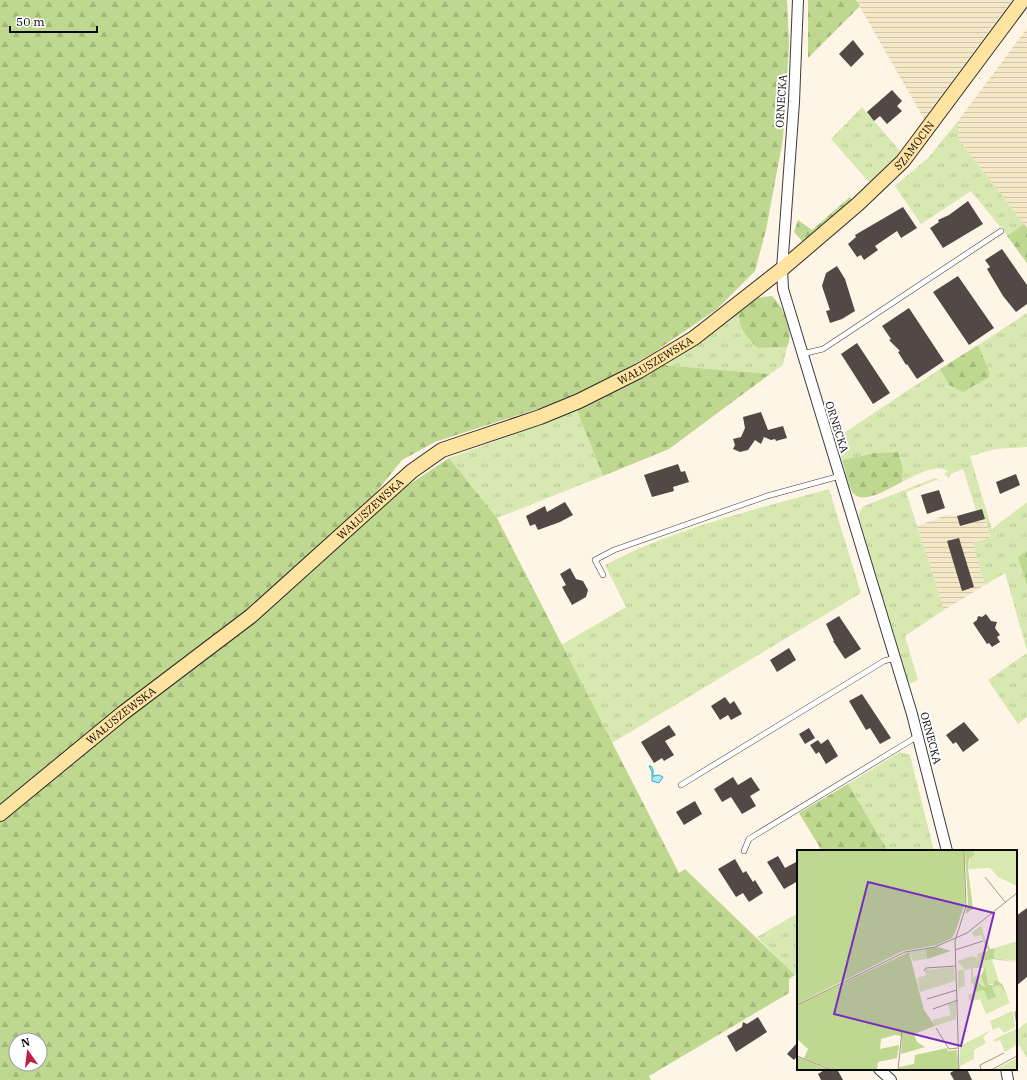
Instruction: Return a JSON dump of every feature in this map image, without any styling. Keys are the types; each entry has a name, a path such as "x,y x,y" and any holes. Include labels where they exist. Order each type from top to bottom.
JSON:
{"street":[{"name":"ORNECKA","path":"798,0 794,102 782,269 783,290 918,736 947,850"},
{"name":"SZAMOCIN","path":"782,269 858,204 903,161 1023,0"},
{"name":"WAŁUSZEWSKA","path":"0,814 123,713 251,616 394,487 433,456 442,450 540,417 579,401 640,371 694,338 782,269"},
{"path":"880,1070 891,1080"},
{"path":"1006,1070 1008,1080"}],"lane":[{"path":"802,354 823,349 1002,231"},
{"path":"603,575 595,560 614,550 767,496 840,476"},
{"path":"681,785 884,661 895,658"},
{"path":"744,851 749,839 918,736"}],"shaded area":[{"path":"856,0 1012,0 924,119"},
{"path":"1027,28 1027,228 958,139 958,121"},
{"path":"982,509 991,537 973,543 985,585 944,610 917,526 946,515 957,516"}],"green space":[{"path":"0,0 787,0 789,45 783,139 766,230 755,271 717,309 653,353 620,372 565,400 435,442 402,460 366,505 256,602 0,808"},
{"path":"808,0 856,0 860,6 808,58"},
{"path":"862,107 901,152 869,182 831,139"},
{"path":"958,121 958,139 1024,224 1007,236 1002,226 1000,227 971,191 921,224 895,186 929,157"},
{"path":"850,197 853,201 803,242 794,232 798,220 812,230"},
{"path":"1024,224 1027,228 1027,263 1007,236"},
{"path":"772,296 781,307 787,320 790,334 789,341 787,347 758,348 744,332 738,313 756,298"},
{"path":"738,313 738,320 758,348 787,347 783,365 770,374 662,365"},
{"path":"1027,313 1027,447 996,449 970,456 992,529 1027,502 1027,551 1018,557 1027,586 1027,651 1005,573 985,585 973,543 991,537 982,509 976,510 963,469 951,474 949,478 944,474 948,471 937,468 931,469 902,482 903,470 899,452 874,453 842,460 835,439 940,369 949,385 989,371 978,345"},
{"path":"978,345 989,371 989,377 963,392 949,385 940,369"},
{"path":"662,365 770,374 669,449 603,476 576,408 620,389"},
{"path":"576,408 603,476 497,518 449,458 531,428"},
{"path":"899,452 903,470 902,482 870,497 858,496 853,493 848,482 842,460 874,453"},
{"path":"449,458 497,518 679,873 685,869 795,975 789,979 789,993 649,1076 651,1080 0,1080 0,822 121,723 250,626 395,494"},
{"path":"935,478 942,481 936,480 906,492 944,610 905,636 918,680 909,684 859,520 860,511 864,506"},
{"path":"829,489 861,593 612,743 561,645 626,607 605,565 659,540 687,530"},
{"path":"1027,551 1027,586 1018,557"},
{"path":"1027,653 1027,717 1018,724 988,680"},
{"path":"900,752 910,755 934,850 887,850 848,784"},
{"path":"848,784 887,850 821,850 799,813"},
{"path":"797,914 797,974 795,975 757,937"},
{"path":"1027,1022 1027,1058 1020,1046 1017,1045 1017,1030"}],"water":[{"path":"649,766 653,769 653,776 659,775 663,777 659,783 652,781 652,772"}],"building":[{"path":"853,40 864,54 851,67 839,54"},
{"path":"892,90 902,101 897,106 902,111 887,124 880,116 874,121 867,112"},
{"path":"968,201 983,224 943,248 930,228 939,222 938,220 949,215"},
{"path":"903,207 917,228 901,238 897,231 875,246 878,250 864,260 861,255 857,257 848,244 856,237 855,235"},
{"path":"1002,249 1027,285 1027,304 1016,312 1003,296 987,269 990,267 985,260"},
{"path":"837,266 845,279 855,311 842,319 830,323 826,311 830,310 822,286 826,273"},
{"path":"958,276 994,328 969,345 933,292"},
{"path":"909,308 944,361 917,379 898,352 900,351 889,340 891,339 882,326"},
{"path":"857,343 890,393 873,404 841,354"},
{"path":"761,412 768,430 783,426 787,438 776,441 775,439 771,440 764,437 761,444 755,440 748,450 740,452 733,449 735,445 733,439 741,437 745,428 743,417"},
{"path":"678,464 681,472 685,471 689,482 673,487 674,491 652,497 644,475"},
{"path":"1016,474 1020,485 1000,494 996,482"},
{"path":"939,490 945,508 927,514 921,495"},
{"path":"565,502 573,515 560,522 538,530 535,524 530,526 526,516 545,506 547,512"},
{"path":"982,509 985,519 960,526 957,516"},
{"path":"959,538 974,587 962,591 947,541"},
{"path":"570,568 576,579 583,581 588,590 586,597 572,605 562,587 566,585 560,574"},
{"path":"986,614 991,621 997,622 995,628 1000,635 997,637 1000,642 992,647 989,643 987,644 973,623 977,620 978,616 982,617"},
{"path":"839,616 861,649 845,659 833,641 826,624"},
{"path":"789,648 796,660 777,672 770,660"},
{"path":"862,694 891,738 880,744 870,728 866,730 849,701"},
{"path":"725,697 730,704 734,701 742,714 731,720 728,715 720,720 711,706"},
{"path":"964,722 979,740 963,752 956,742 953,744 946,735"},
{"path":"669,725 676,735 665,741 674,755 664,761 662,758 654,763 641,742"},
{"path":"809,728 815,738 805,744 799,734"},
{"path":"828,739 838,756 826,764 819,752 816,754 810,745 818,740 821,744"},
{"path":"733,777 738,785 751,777 760,790 750,796 756,806 742,814 731,797 722,802 714,789"},
{"path":"695,801 702,814 684,825 676,812"},
{"path":"778,856 785,868 797,862 797,882 784,889 767,862"},
{"path":"735,859 743,873 746,871 753,882 755,880 763,893 749,902 743,893 736,897 718,869"},
{"path":"1027,908 1027,977 1017,985 1017,915"},
{"path":"758,1017 767,1032 736,1052 727,1036 742,1027 743,1022 747,1024"},
{"path":"797,1043 797,1056 794,1060 787,1054"},
{"path":"824,1070 838,1070 843,1080 821,1080 818,1074"},
{"path":"955,1070 967,1070 972,1080 954,1080 950,1073"}]}
